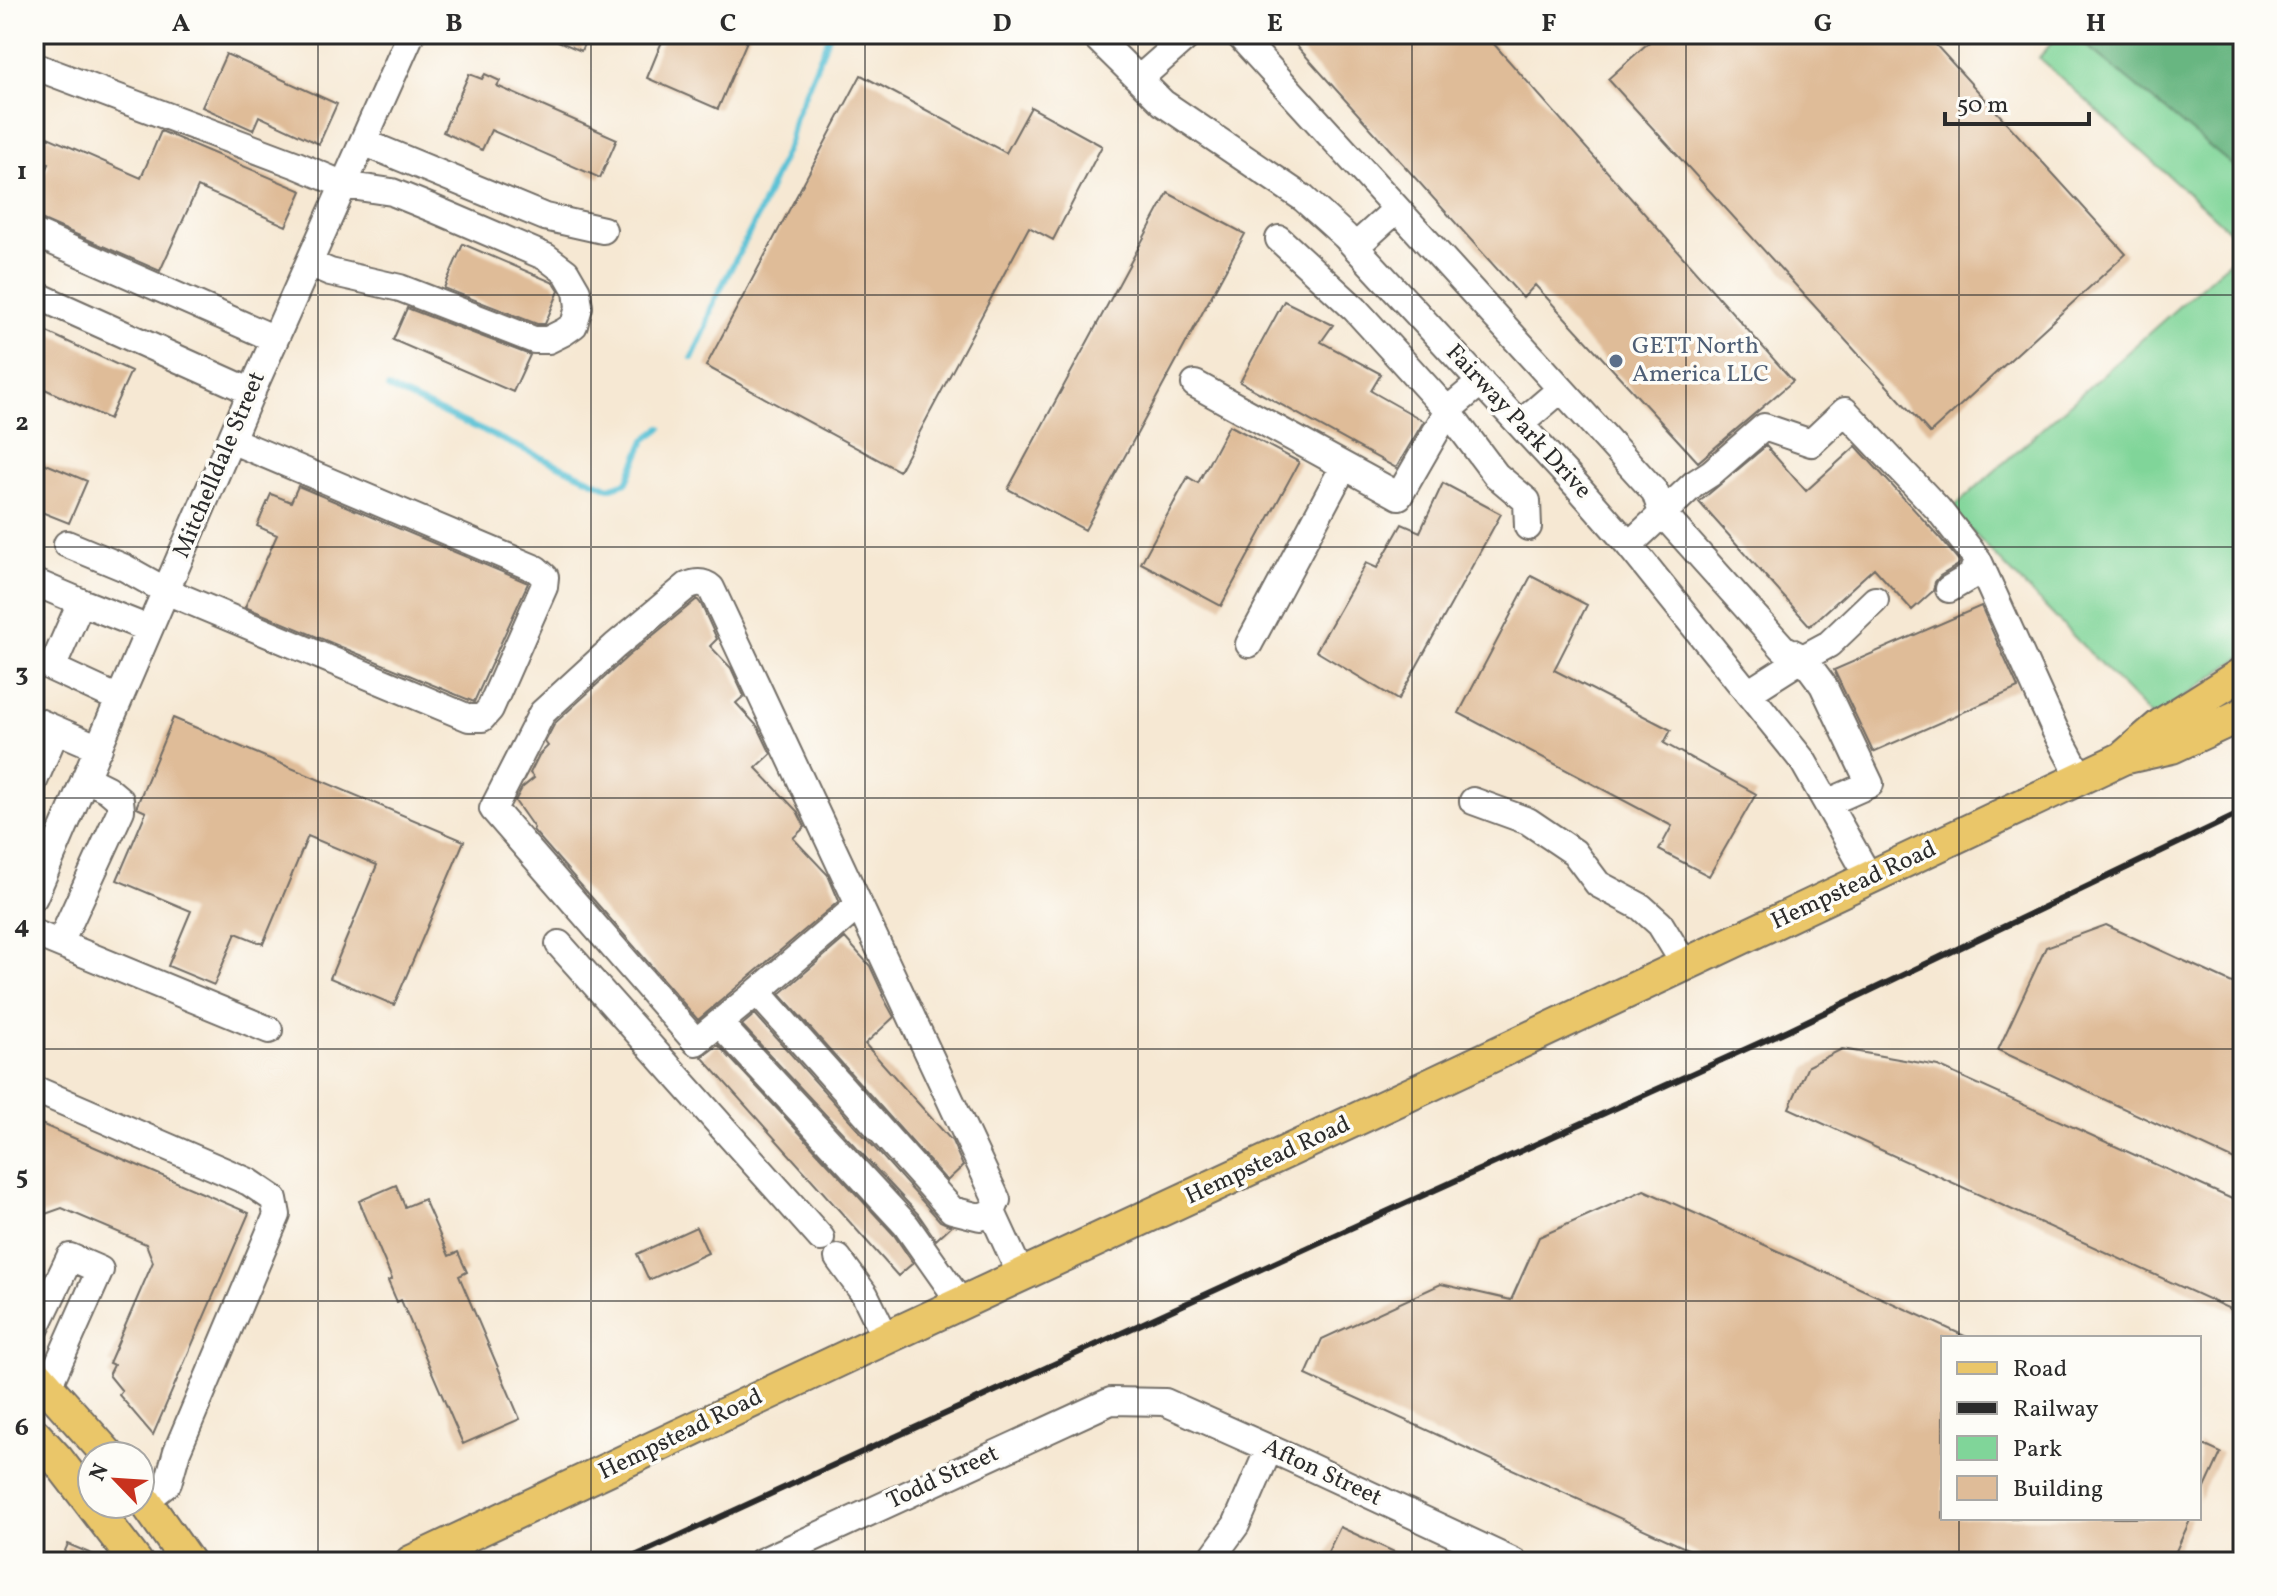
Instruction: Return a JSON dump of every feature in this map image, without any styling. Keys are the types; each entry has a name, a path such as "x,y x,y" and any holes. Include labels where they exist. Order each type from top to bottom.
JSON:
{"main road":[{"name":"Hempstead Road","path":"2123,758 2161,725 2243,673"},
{"name":"Hempstead Road","path":"411,1562 2123,758 2172,747 2243,714"},
{"path":"41,1379 95,1440"},
{"path":"34,1434 57,1459 136,1562"},
{"path":"156,1517 188,1562"}],"street":[{"name":"Mitchelldale Street","path":"34,897 40,870 99,748 275,339 411,34"},
{"name":"Fairway Park Drive","path":"1093,34 1163,103 1303,198 1356,246 1520,424 1629,545 1803,761 1870,879"},
{"path":"1238,34 1655,492 1662,513 1783,648 1803,658 1823,685 1870,784 1827,803"},
{"path":"1139,79 1173,39"},
{"path":"34,66 344,185 392,192 546,257 566,272 577,291 579,307 574,325 548,340 534,340 400,288 330,272 309,263"},
{"path":"363,142 545,217 603,230"},
{"path":"1356,246 1397,209"},
{"path":"34,233 275,339"},
{"path":"1279,239 1355,309 1448,411 1496,475 1527,501 1528,527"},
{"path":"34,294 252,392"},
{"path":"1195,384 1399,496 1448,411 1481,382"},
{"path":"1520,424 1561,389"},
{"path":"1629,545 1694,484 1764,427 1811,443 1845,411 1938,509 1978,560 2055,730 2081,778"},
{"path":"67,544 125,568 166,591 469,718 482,718 490,709 544,587 545,577 536,569 231,440"},
{"path":"1249,644 1344,466"},
{"path":"1949,589 1971,576 1978,560"},
{"path":"34,582 149,629"},
{"path":"757,992 952,1210 980,1217 992,1212 997,1200 711,588 702,583 687,586 542,713 493,809 696,1042 859,905"},
{"path":"1748,693 1829,644 1875,600"},
{"path":"81,602 52,668 119,699"},
{"path":"34,781 45,725 99,748"},
{"path":"60,943 121,810 120,800 85,778"},
{"path":"1473,801 1528,821 1574,852 1598,884 1641,907 1660,924 1685,965"},
{"path":"34,933 269,1030"},
{"path":"559,944 821,1238"},
{"path":"719,1023 906,1225 961,1303"},
{"path":"34,1089 249,1182 274,1199 277,1215 177,1451 168,1483 156,1489"},
{"path":"992,1212 1021,1275"},
{"path":"34,1332 70,1257 100,1270 41,1379"},
{"path":"838,1258 865,1295 886,1338"},
{"name":"Todd Street","path":"761,1562 1111,1401 1127,1402"},
{"name":"Afton Street","path":"1127,1402 1165,1402 1514,1562"},
{"path":"1209,1562 1236,1525 1269,1449"}],"green space":[{"path":"2059,34 2075,34 2243,174 2243,243 2039,58"},
{"path":"2243,34 2243,174 2075,36"},
{"path":"2243,249 2243,656 2153,718 1951,510"}],"building":[{"path":"542,34 588,34 581,51"},
{"path":"665,34 750,34 718,109 647,78"},
{"path":"1286,34 1485,34 1793,381 1698,462 1535,285 1523,298"},
{"path":"1658,34 1926,34 2126,254 1930,433 1608,79"},
{"path":"226,54 337,104 319,144 259,116 253,130 202,107"},
{"path":"469,74 482,79 485,74 500,81 497,86 617,139 600,178 491,130 482,150 443,132"},
{"path":"861,75 1006,153 1031,107 1102,146 1053,240 1029,227 899,471 706,366"},
{"path":"161,131 302,191 286,226 198,187 160,271 34,216 34,197 49,164 34,158 41,134 141,178"},
{"path":"1168,193 1245,234 1085,530 1008,489"},
{"path":"463,244 554,283 559,291 545,324 537,324 444,288"},
{"path":"1284,301 1333,325 1321,342 1381,374 1371,391 1424,421 1396,468 1240,382"},
{"path":"407,308 530,355 513,392 393,340"},
{"path":"34,326 131,371 109,419 34,384"},
{"path":"1229,425 1299,462 1221,606 1141,563 1188,477 1198,483"},
{"path":"1766,446 1806,491 1856,446 1960,562 1940,576 1933,591 1912,610 1874,568 1810,626 1699,502"},
{"path":"34,459 87,481 69,523 34,509"},
{"path":"1443,483 1501,514 1398,700 1316,651 1366,563 1377,568 1402,524 1420,532"},
{"path":"298,486 528,583 474,702 245,607 277,535 257,526 271,494 291,502"},
{"path":"1531,576 1587,605 1554,670 1671,730 1664,743 1756,794 1709,876 1659,850 1672,826 1459,713"},
{"path":"697,599 717,639 710,646 731,668 744,696 736,703 758,727 771,754 756,768 797,811 805,827 793,838 828,875 839,901 698,1020 533,830 515,801 522,788 534,778 530,773 539,755 548,746 545,742 555,723 628,656"},
{"path":"1981,606 2018,688 1873,752 1834,670"},
{"path":"173,718 464,841 394,1005 330,978 377,865 308,836 263,944 236,933 214,985 168,966 191,911 117,880 146,812 137,805"},
{"path":"2106,925 2243,988 2243,1164 1998,1050 2046,947"},
{"path":"845,938 870,966 894,1017 865,1044 952,1141 963,1166 947,1181 780,994"},
{"path":"755,1014 940,1221 951,1226 936,1240 918,1214 742,1025"},
{"path":"718,1045 894,1235 913,1263 898,1276 702,1057"},
{"path":"1842,1049 1938,1066 2243,1204 2243,1315 1789,1108 1808,1066"},
{"path":"34,1121 249,1213 153,1435 119,1395 122,1391 109,1375 114,1365 109,1363 153,1262 146,1244 62,1208 34,1218"},
{"path":"396,1185 405,1207 424,1199 449,1256 458,1252 467,1272 459,1276 520,1419 463,1444 401,1300 397,1302 388,1281 392,1279 359,1201"},
{"path":"1644,1190 1965,1336 1941,1336 1941,1520 2190,1520 2171,1562 1716,1562 1306,1375 1322,1339 1441,1284 1511,1300 1539,1237"},
{"path":"696,1227 708,1253 649,1280 637,1254"},
{"path":"2201,1444 2221,1453 2201,1497"},
{"path":"1340,1527 1416,1562 1323,1562"},
{"path":"68,1544 110,1562 60,1562"}],"waterway":[{"path":"692,358 712,305 757,218 789,143 795,117 830,34"},
{"path":"388,388 609,488 627,482 645,440 661,428"}],"railway":[{"path":"622,1562 1788,1030 2243,812"}],"place":[{"name":"GETT North America LLC","path":"1616,361"}]}
